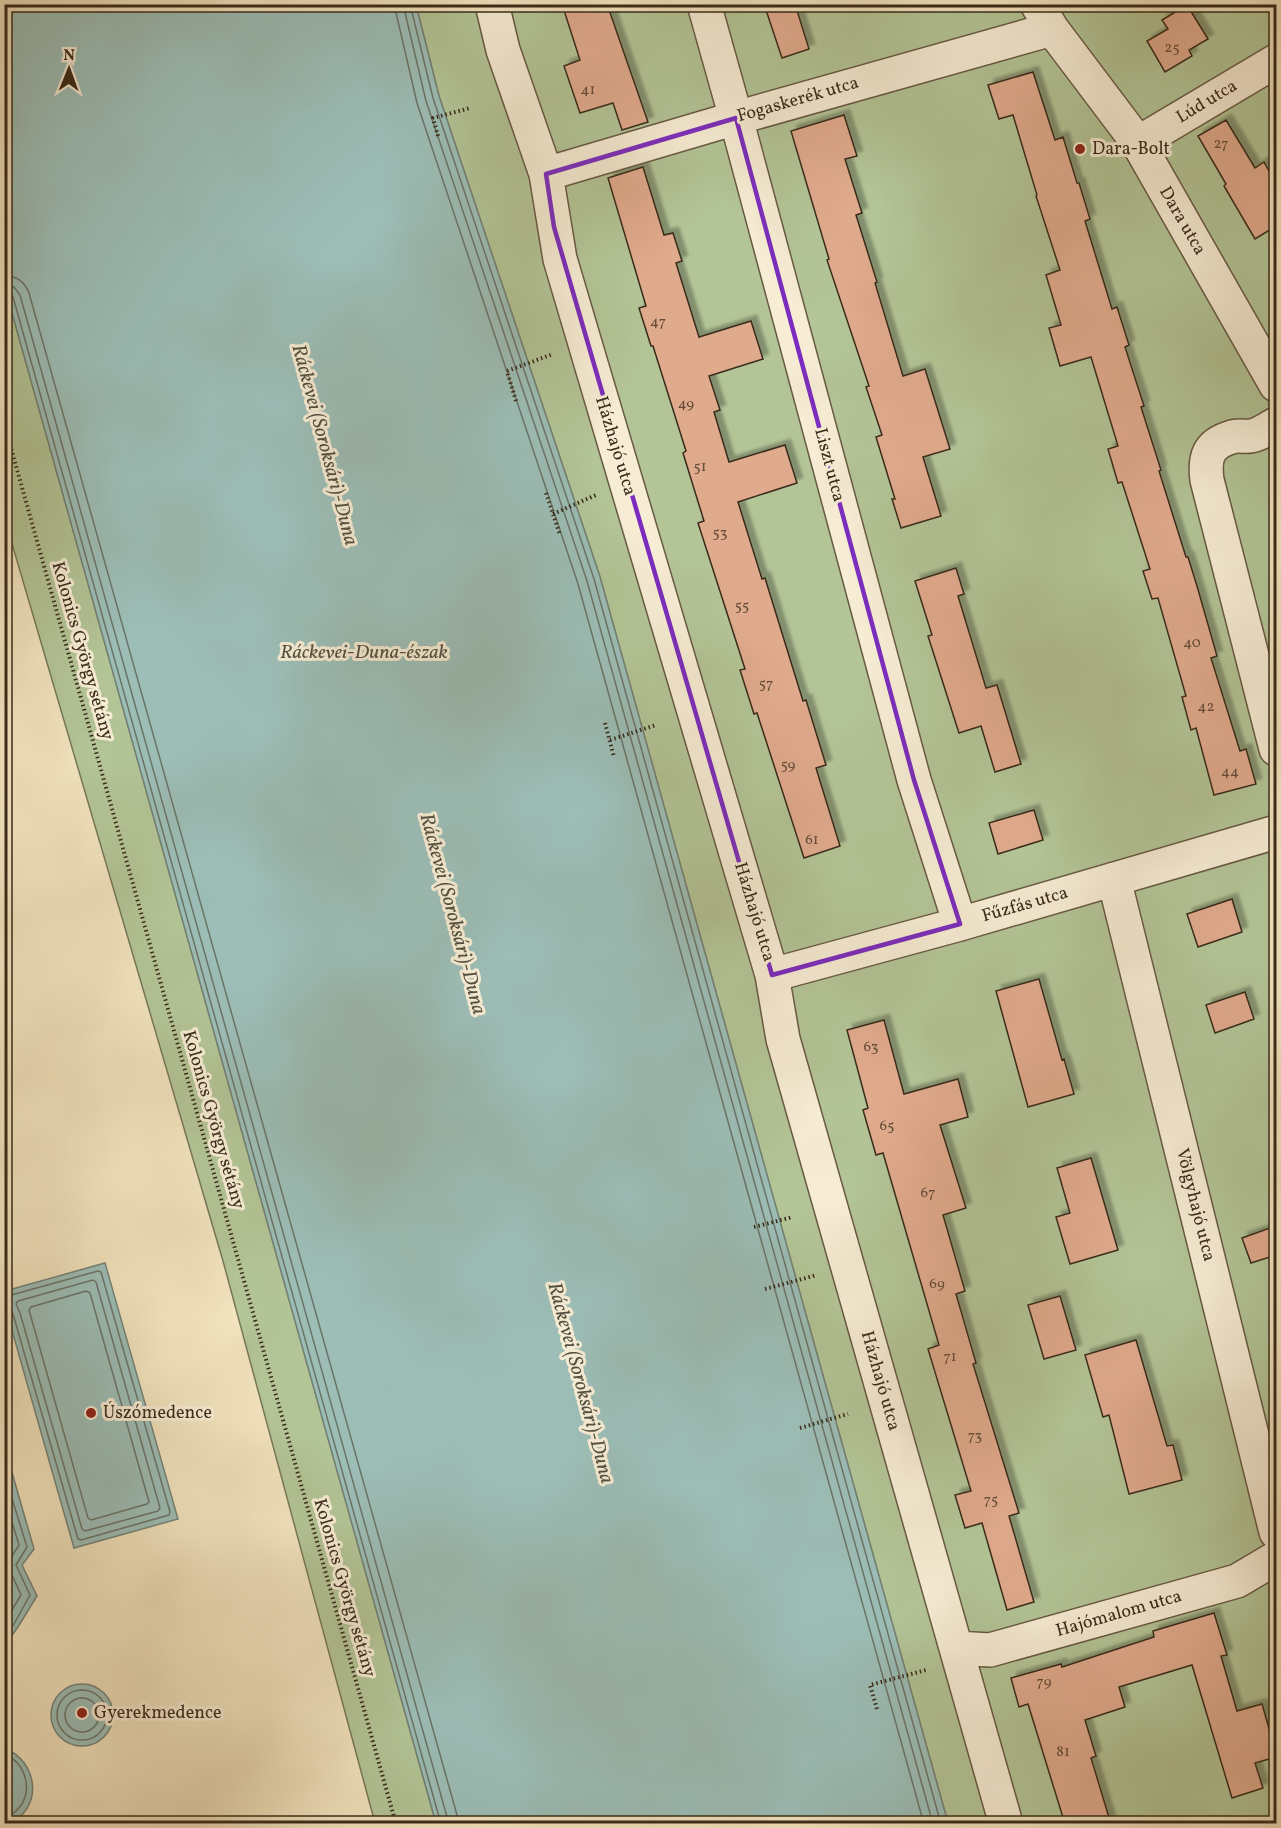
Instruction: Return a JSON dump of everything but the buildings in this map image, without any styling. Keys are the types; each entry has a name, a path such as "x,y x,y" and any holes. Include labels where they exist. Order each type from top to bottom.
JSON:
{"street":[{"name":"Házhajó utca","path":"492,4 503,50 546,174 560,259 772,975 783,1039 1006,1824"},
{"name":"Liszt utca","path":"704,4 914,780 960,924"},
{"name":"Fogaskerék utca","path":"546,174 736,118 1045,17"},
{"name":"Dara utca","path":"1045,17 1138,143 1276,385"},
{"name":"Lúd utca","path":"1138,143 1276,60"},
{"path":"1276,424 1252,436 1233,436 1216,444 1207,453 1205,468 1276,749"},
{"name":"Fűzfás utca","path":"772,975 960,924 1276,832"},
{"name":"Völgyhajó utca","path":"1114,879 1276,1532"},
{"name":"Hajómalom utca","path":"956,1648 990,1650 1237,1581 1276,1558"}],"path":[{"path":"438,136 433,118 470,108"},
{"path":"516,401 507,371 559,352"},
{"name":"Kolonics György sétány","path":"4,423 396,1824"},
{"path":"546,493 560,535"},
{"path":"553,514 601,493"},
{"path":"604,723 614,757"},
{"path":"610,740 656,725"},
{"path":"754,1227 793,1217"},
{"path":"765,1289 817,1275"},
{"path":"800,1428 848,1414"},
{"path":"877,1709 870,1685 926,1669"}],"highlighted area":[{"path":"736,118 914,780 960,924 772,975 554,227 546,174"}],"green space":[{"path":"416,5 1276,5 1276,1823 948,1823 600,577 439,96"},
{"path":"5,288 436,1823 375,1823 223,1261 5,520"}],"water":[{"name":"Ráckevei-Duna-észak","path":"4,5 416,5 439,96 600,577 948,1823 436,1823 5,288"},
{"name":"Úszómedence","path":"105,1263 178,1519 74,1548 5,1306 5,1291"},
{"path":"5,1466 11,1469 34,1549 22,1565 37,1596 5,1645"},
{"name":"Gyerekmedence","path":"82,1684 94,1686 104,1693 111,1703 113,1715 111,1727 104,1737 94,1744 82,1746 70,1744 60,1737 53,1727 51,1715 53,1703 60,1693 70,1686"},
{"path":"4,1748 16,1754 24,1764 30,1774 32,1786 32,1798 27,1808 19,1818 7,1824 4,1823"}],"place":[{"name":"Dara-Bolt","path":"1080,149"},
{"name":"Úszómedence","path":"91,1413"},
{"name":"Gyerekmedence","path":"82,1713"}],"water label":[{"name":"Ráckevei (Soroksári)-Duna","path":"324,445"},
{"name":"Ráckevei (Soroksári)-Duna","path":"452,914"},
{"name":"Ráckevei (Soroksári)-Duna","path":"580,1383"}]}
